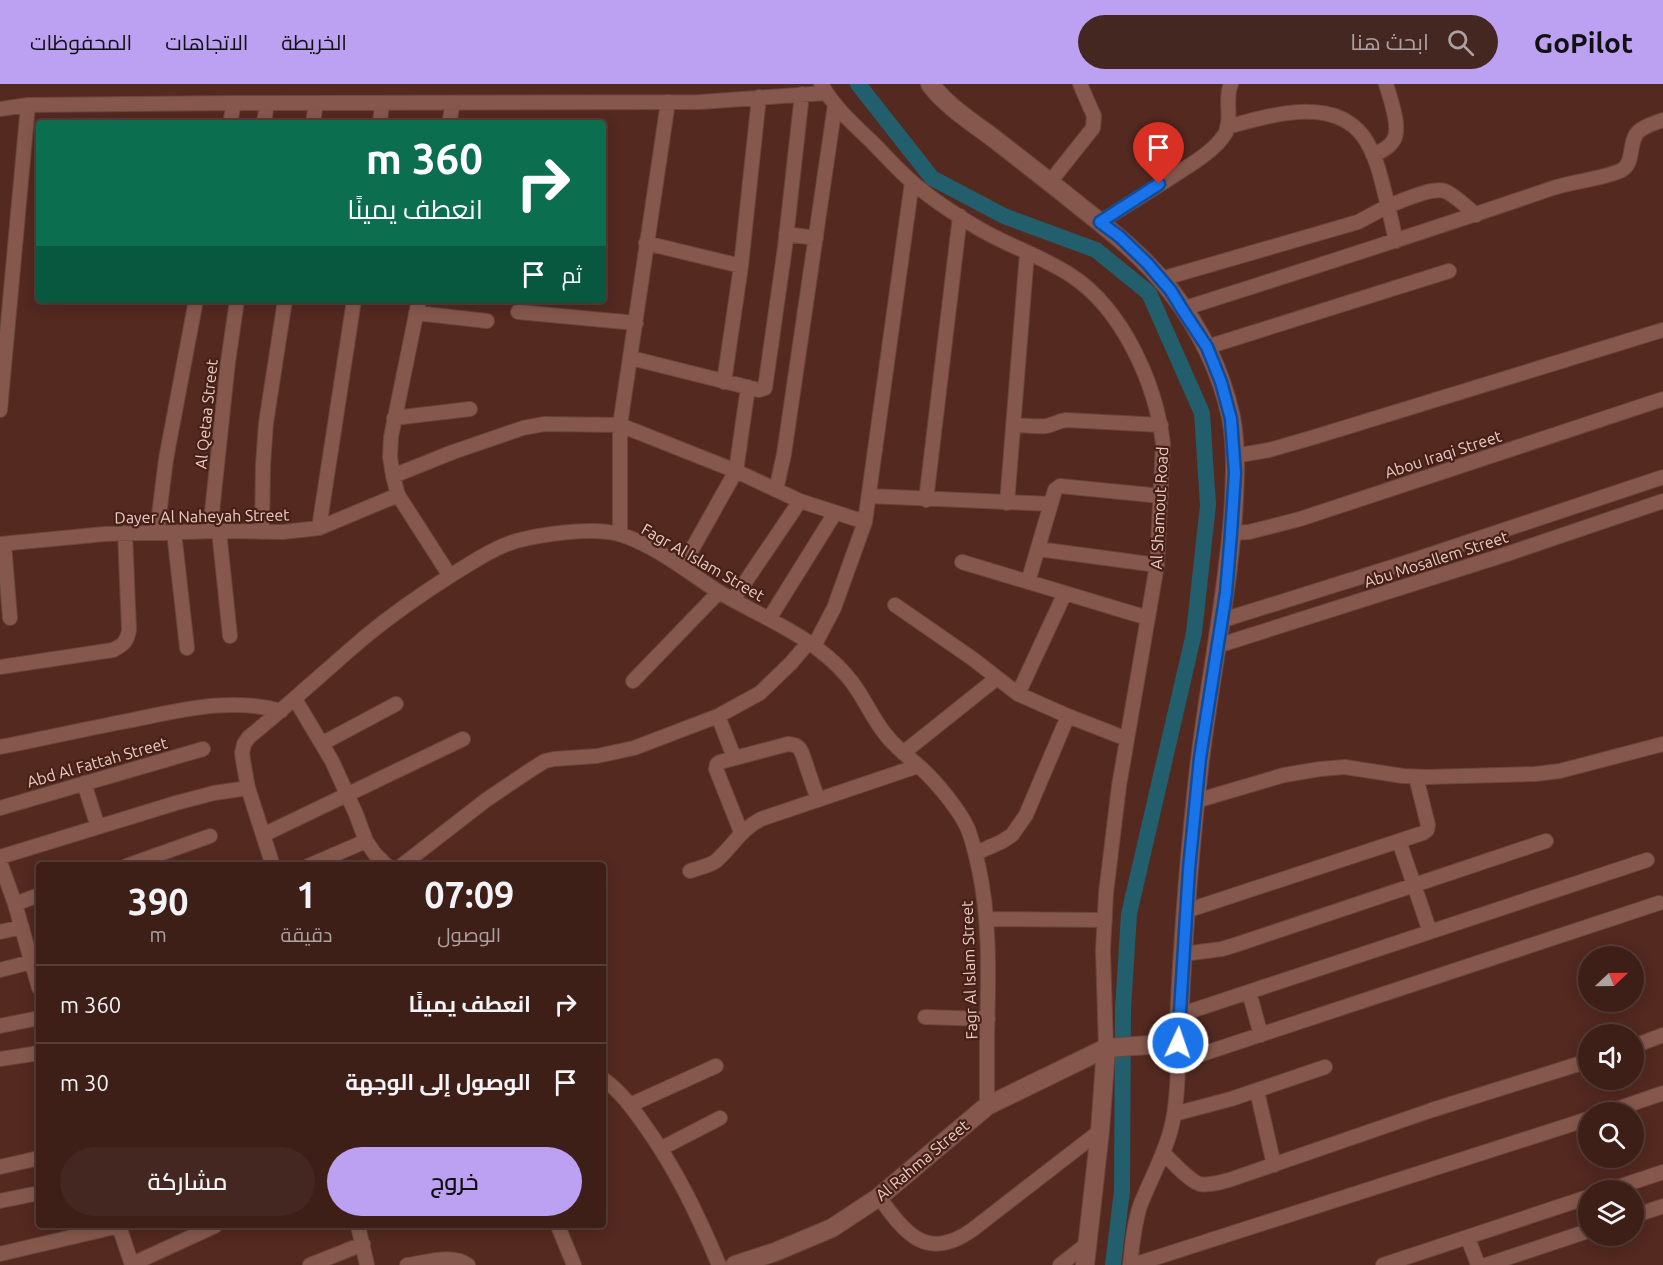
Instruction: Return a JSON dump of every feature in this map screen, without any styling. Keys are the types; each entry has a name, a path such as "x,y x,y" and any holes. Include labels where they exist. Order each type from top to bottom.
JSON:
{"street":[{"path":"1050,182 1093,128 1094,116 1080,84"},
{"path":"1100,222 1198,159 1214,146 1227,127 1227,96 1230,84"},
{"path":"1373,155 1393,142 1397,133 1386,84"},
{"path":"932,85 946,102 1120,237 1147,263 1161,279 1207,347 1221,382 1231,419 1235,473 1231,533 1226,593 1200,758 1186,911 1176,1102 1171,1130 1139,1208 1132,1265 1578,1122"},
{"path":"0,109 28,105 700,102 802,94 824,88"},
{"name":"Al Shamout Road","path":"824,88 835,105 912,182 978,228 1073,277 1096,297 1114,318 1128,340 1150,388 1161,425 1163,444 1157,565 1117,798 1105,920 1103,950 1111,1047"},
{"path":"631,358 724,382 762,390 765,388 802,94"},
{"path":"724,382 741,266 759,97"},
{"path":"620,534 621,424 668,102"},
{"path":"231,120 234,103"},
{"path":"380,120 382,103"},
{"path":"450,120 453,103"},
{"path":"264,120 267,104"},
{"path":"313,120 316,104"},
{"path":"0,410 28,105"},
{"path":"776,490 784,454 835,105"},
{"path":"1227,127 1283,114 1309,112 1332,114 1351,123 1364,137 1373,155 1396,241"},
{"path":"1182,309 1566,184 1622,171 1628,163 1638,132 1663,120"},
{"path":"406,862 486,800 532,768 545,761 597,756 634,748 718,716 760,693 811,644 838,599 865,522 912,182"},
{"path":"1161,279 1358,222 1388,206 1425,193 1440,191 1450,194 1476,215"},
{"path":"926,500 960,216"},
{"path":"786,234 816,238"},
{"path":"646,243 741,266"},
{"path":"1007,502 1027,253"},
{"path":"1207,347 1449,271"},
{"path":"157,531 166,459 195,303"},
{"name":"Al Qetaa Street","path":"230,636 214,531 228,362 237,303"},
{"path":"262,532 266,423 285,303"},
{"path":"320,528 354,303"},
{"path":"450,576 398,495 390,457 391,437 417,307 487,321"},
{"path":"518,312 636,323"},
{"path":"1234,456 1269,450 1311,438 1663,330"},
{"path":"682,567 736,471 748,387"},
{"name":"Abou Iraqi Street","path":"1231,533 1249,532 1300,519 1663,399"},
{"path":"394,418 470,408"},
{"path":"1013,425 1044,426 1066,420 1161,425"},
{"path":"393,476 523,428 544,424 621,424 736,471 800,501 865,522"},
{"path":"1220,621 1500,533 1663,477"},
{"path":"1028,582 1055,490 1060,486 1161,496"},
{"name":"Dayer Al Naheyah Street","path":"2,544 157,531 283,532 320,528 398,495"},
{"path":"870,496 1051,504"},
{"path":"733,600 800,501"},
{"name":"Abu Mosallem Street","path":"1218,646 1663,501"},
{"path":"769,619 835,513"},
{"name":"Fagr Al Islam Street","path":"272,862 248,788 242,753 249,737 411,601 498,548 516,541 563,533 590,531 620,534 682,567 719,592 811,644 848,676 886,735 930,777 967,827 976,853 987,919 989,977 987,1106"},
{"path":"174,532 187,648"},
{"path":"0,667 113,650 123,645 127,640 129,630 125,533"},
{"path":"1500,533 1506,551"},
{"path":"2,544 10,618"},
{"path":"1038,549 1157,565"},
{"path":"962,562 1148,618"},
{"path":"633,681 719,592"},
{"path":"1018,694 1065,593"},
{"path":"895,606 957,647 1018,694 1127,739"},
{"path":"903,753 997,678"},
{"path":"295,699 322,743 347,794 366,841 383,862"},
{"path":"322,743 396,704"},
{"path":"0,747 191,708 254,705 281,711"},
{"path":"718,716 734,757"},
{"path":"976,853 1012,835 1026,815 1068,716"},
{"path":"263,835 463,739"},
{"path":"741,832 716,769 720,762 788,744 795,745 800,748 818,800"},
{"path":"1196,801 1284,775 1320,769 1345,767 1416,777 1535,774 1560,771 1663,744"},
{"name":"Abd Al Fattah Street","path":"0,808 203,749"},
{"path":"690,871 715,862 741,832 761,819 918,766"},
{"path":"1186,911 1416,836 1427,830 1427,821 1416,777"},
{"path":"84,783 98,827"},
{"path":"0,857 199,796 248,788"},
{"path":"137,862 210,836"},
{"path":"317,862 366,841"},
{"path":"1399,841 1430,932"},
{"path":"1183,954 1222,949 1546,841"},
{"path":"1179,1015 1647,860"},
{"path":"0,862 4,885 15,904 36,976"},
{"path":"15,904 36,897"},
{"path":"1178,1062 1659,903"},
{"path":"987,919 1105,920"},
{"path":"0,932 22,927"},
{"path":"0,970 31,962"},
{"path":"1249,992 1262,1035"},
{"path":"925,1017 988,1018"},
{"path":"0,1026 36,1019"},
{"path":"1644,1042 1663,1035"},
{"path":"1085,1265 1111,1047 1178,1043"},
{"name":"Al Rahma Street","path":"735,1265 775,1252 832,1228 879,1197 987,1106 1111,1047"},
{"path":"0,1059 36,1053"},
{"path":"1162,1153 1195,1182 1202,1185 1229,1180 1432,1110 1578,1064"},
{"path":"630,1105 716,1066"},
{"path":"1174,1114 1257,1091 1325,1067"},
{"path":"606,1081 616,1088 662,1148 693,1207 719,1265"},
{"path":"1257,1091 1274,1165"},
{"path":"1637,1102 1663,1093"},
{"path":"662,1148 720,1118"},
{"path":"879,1197 909,1234 934,1243 948,1242 961,1238 972,1230 1100,1131"},
{"path":"0,1167 36,1159"},
{"path":"1639,1180 1663,1172"},
{"path":"0,1201 36,1194"},
{"path":"1383,1265 1578,1200"},
{"path":"1644,1213 1663,1206"},
{"path":"0,1254 110,1228"},
{"path":"120,1228 132,1264 211,1228"},
{"path":"359,1228 367,1265"},
{"path":"559,1228 574,1265"},
{"path":"1486,1265 1578,1234"},
{"path":"1468,1238 1478,1265"},
{"path":"310,1265 363,1244"},
{"path":"1060,1265 1087,1244"},
{"path":"407,1265 456,1259 468,1265"}],"waterway":[{"path":"858,84 932,178 1004,216 1096,250 1149,293 1202,413 1208,505 1194,633 1129,914 1123,1009 1122,1191 1113,1265"}],"route":[{"path":"1159,184 1100,222 1120,237 1147,263 1171,291 1207,347 1221,382 1231,419 1235,473 1226,593 1200,758 1189,869 1178,1043"}]}
